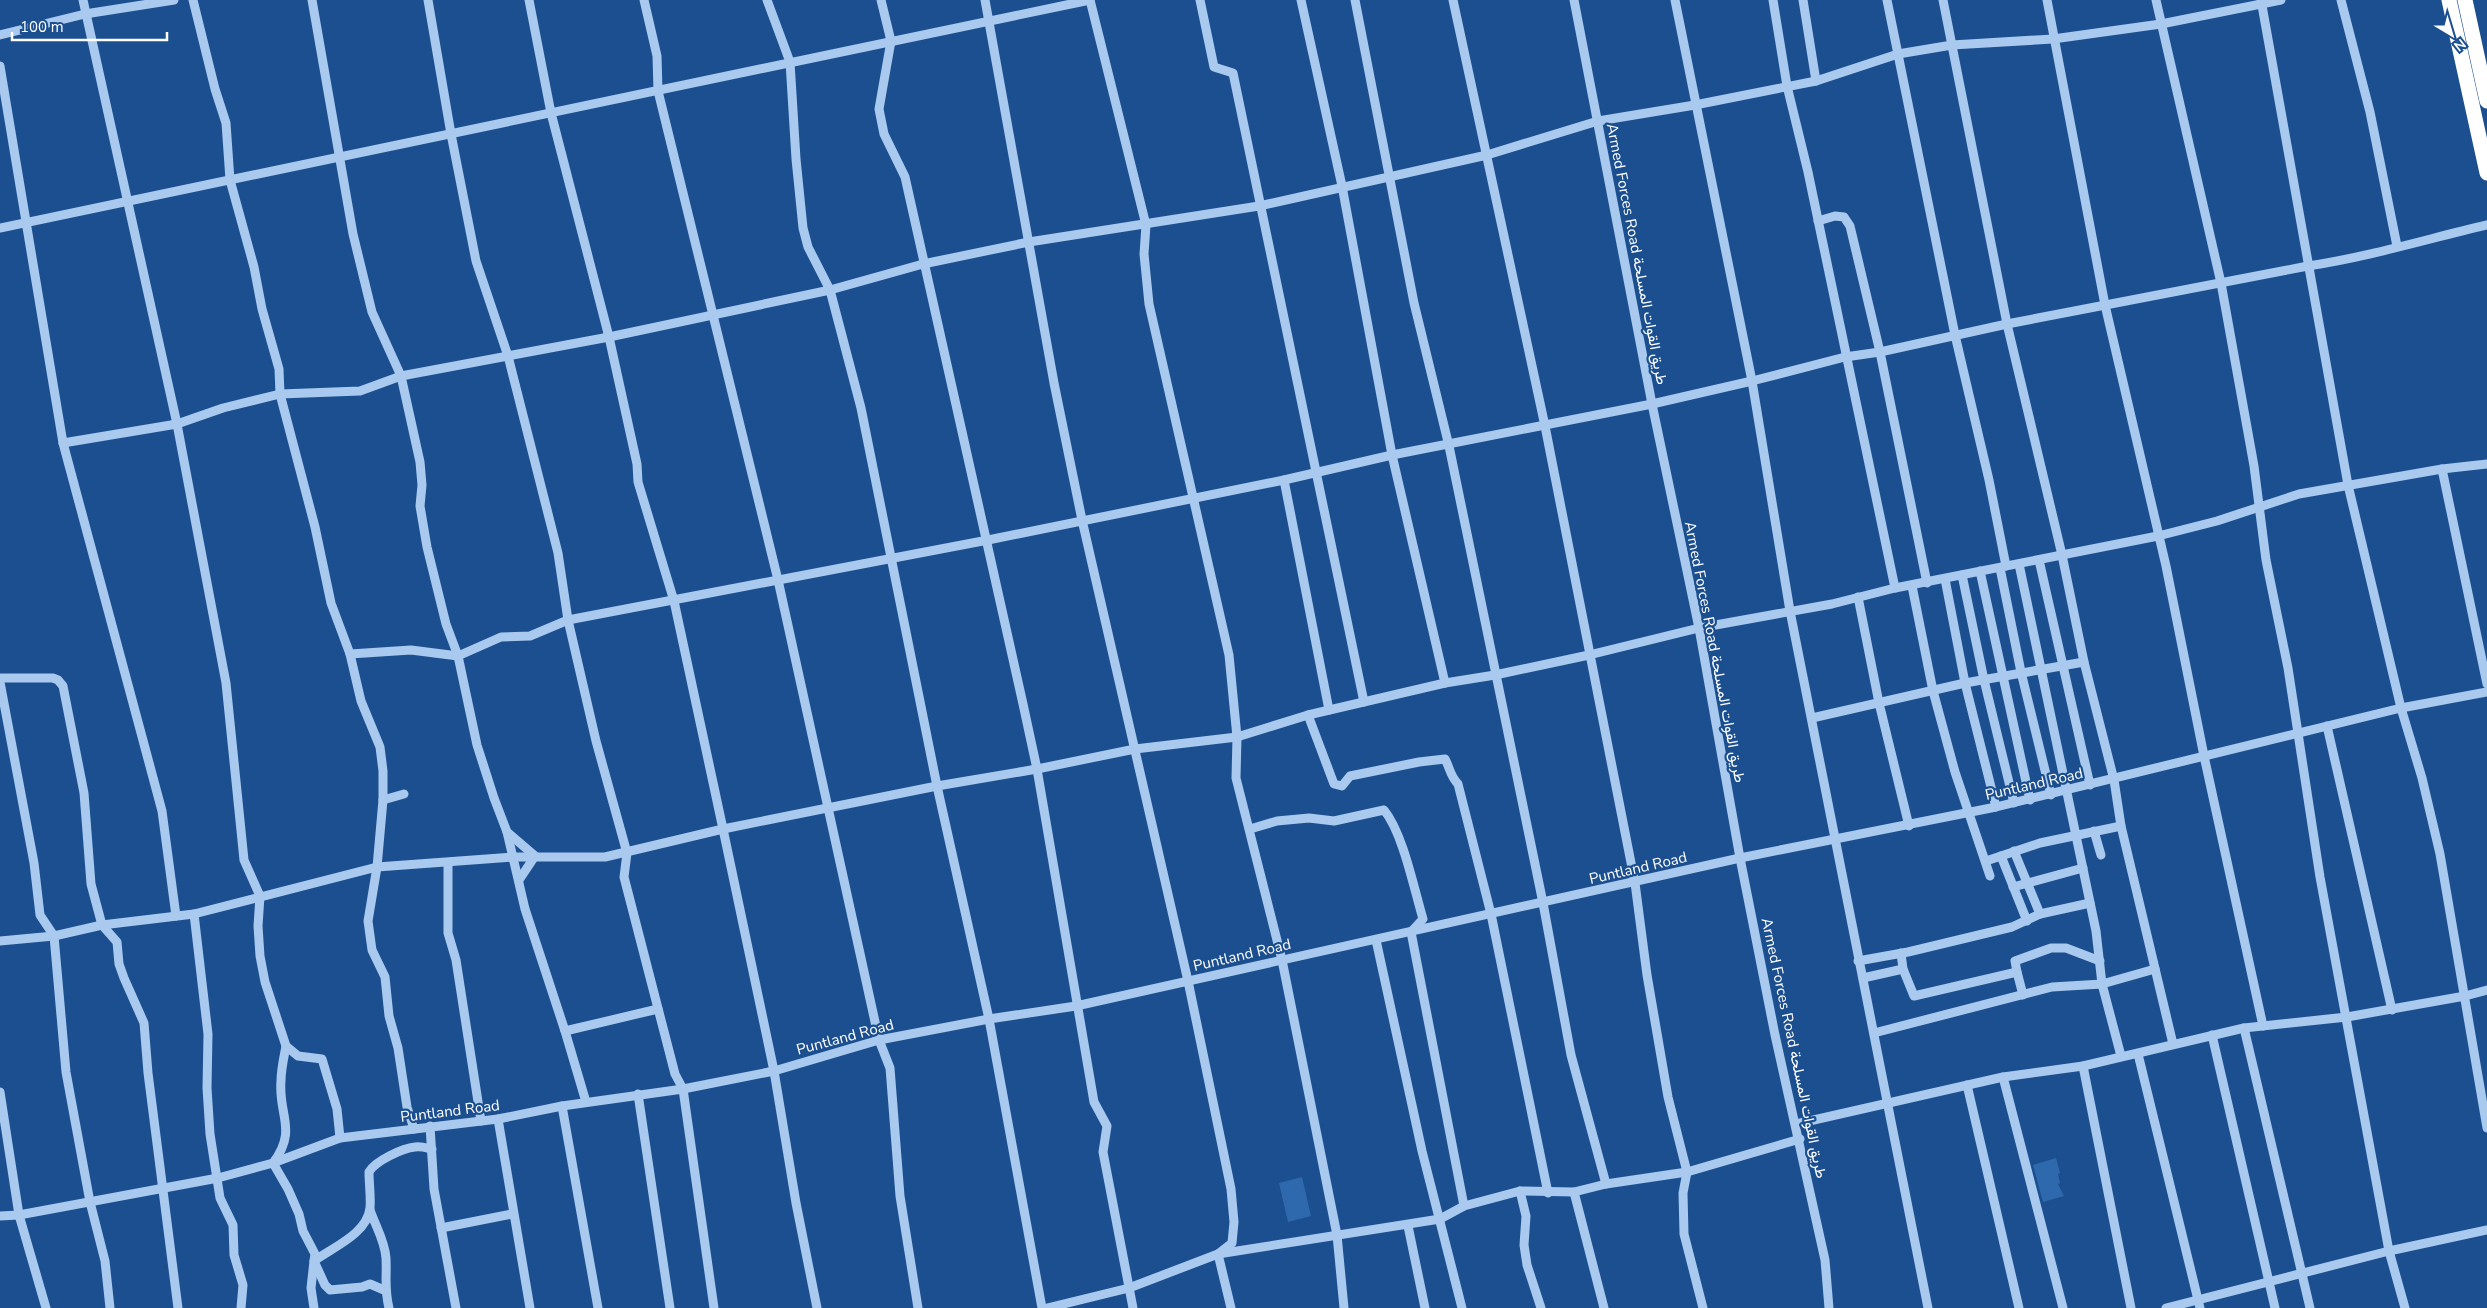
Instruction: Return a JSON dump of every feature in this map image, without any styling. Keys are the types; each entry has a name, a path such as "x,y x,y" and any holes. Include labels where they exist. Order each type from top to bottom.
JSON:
{"highway":[{"path":"2449,0 2487,172"},
{"path":"2465,0 2487,100"}],"street":[{"path":"83,0 178,424 226,683 244,860 260,896 258,926 260,956 265,982 286,1046 280,1082 287,1134 284,1149 273,1163 299,1214 303,1231 315,1254 311,1288 314,1308"},
{"path":"0,35 85,14 174,0"},
{"path":"193,0 215,89 226,123 230,180 279,369 280,394 315,527 331,603 350,654 361,701 380,748 383,771 383,800 377,867 368,921 372,950 385,977 389,1016 398,1048 407,1107 414,1129"},
{"path":"312,0 353,234 372,312 401,376 420,462 422,485 420,506 427,547 446,624 458,656 477,745 507,832 524,909 566,1031 586,1102"},
{"path":"428,0 451,134 476,261 508,356 558,553 568,620 596,741 627,853 624,877 675,1074 683,1089 714,1308"},
{"path":"528,0 551,113 638,464 638,482 674,601 774,1071 796,1203 817,1308"},
{"path":"644,0 657,56 658,91 778,580 879,1040 890,1068 900,1196 918,1308"},
{"path":"766,0 790,62 796,159 803,228 808,247 830,290 862,408 937,786 989,1019 1042,1308"},
{"path":"881,0 892,41 879,109 884,134 905,177 923,264 988,540 1037,769 1076,1006 1094,1102 1107,1126 1103,1152 1133,1308"},
{"path":"985,0 1054,383 1082,520 1188,981 1231,1189 1234,1222 1232,1243 1218,1254"},
{"path":"0,228 1090,0 1146,224 1144,254 1149,304 1228,654 1237,737 1236,778 1282,960 1337,1235 1344,1308"},
{"path":"1200,0 1214,67 1233,73 1259,206 1364,702"},
{"path":"1301,0 1342,186 1392,456 1444,683"},
{"path":"1355,0 1414,303 1449,446 1543,903 1571,1055 1606,1184"},
{"path":"1454,0 1545,426 1635,883 1668,1097 1687,1172 1684,1193 1684,1234 1703,1308"},
{"name":"Armed Forces Road طريق القوات المسلحة","path":"1574,0 1652,404 1699,628 1740,858 1775,1035 1800,1139 1825,1260 1829,1308"},
{"path":"1675,0 1752,381 1790,612 1928,1308"},
{"path":"1774,0 1787,86 1818,221 1845,357 1895,588"},
{"path":"1803,0 1816,81"},
{"path":"1887,0 1955,335 1989,480 2021,672 2051,795"},
{"path":"1943,0 2007,324 2062,555 2084,662 2114,780 2121,826 2172,1044"},
{"path":"2047,0 2105,305 2158,536 2263,1026"},
{"path":"2156,0 2221,283 2254,466 2258,508 2288,668 2320,877 2389,1251 2405,1308"},
{"path":"63,443 178,424 223,408 280,394 360,391 401,376 608,338 830,290 923,264 1029,242 1259,206 1487,155 1598,121 1695,105 1816,81 1898,54 1952,45 2053,39 2161,24 2262,2 2280,0"},
{"path":"2341,0 2370,112 2397,246"},
{"path":"2262,2 2348,485 2401,708 2422,778 2440,854 2487,1128"},
{"path":"0,66 63,443 162,811 176,916"},
{"path":"1818,221 1835,216 1844,217 1850,226 1880,352 1927,583"},
{"path":"350,654 411,650 440,656 458,656 501,637 530,636 568,620 891,559 1284,480 1392,456 1652,404 1845,357 1880,352 2105,305 2308,266 2355,259 2397,246 2487,225"},
{"path":"0,941 54,936 102,925 194,914 377,867 513,857 578,858 627,853 723,829 937,786 1037,769 1135,749 1237,737 1308,715 1444,683 1495,675 1589,655 1699,628 1790,612 1895,588 2158,536 2258,508 2299,494 2442,469 2487,464"},
{"path":"2442,469 2487,684"},
{"path":"1284,480 1329,710"},
{"path":"2039,560 2090,785"},
{"path":"2019,564 2090,903 2102,984 2121,1056"},
{"path":"1980,572 2030,800"},
{"path":"1962,575 1984,680 2014,803"},
{"path":"1944,579 1965,683 1996,807"},
{"path":"1912,586 1933,691 1956,772 1990,876"},
{"path":"1858,597 1879,703 1909,826"},
{"path":"1812,718 1965,683 2041,668 2084,662"},
{"path":"110,1308 105,1261 90,1202 66,1072 54,936 40,915 34,863 0,680 53,678 58,680 62,686 84,793 91,884 102,925 117,942 119,964 144,1023 148,1073 178,1308"},
{"name":"Puntland Road","path":"0,1216 19,1215 218,1178 273,1163 340,1138 498,1119 586,1102 683,1089 774,1071 879,1040 989,1019 1076,1006 1635,883 1740,858 1909,826 2030,800 2401,708 2487,692"},
{"path":"1308,715 1334,784 1342,786 1350,776 1419,762 1445,759 1450,767 1451,777 1458,784 1491,914 1548,1193"},
{"path":"2327,726 2392,1010"},
{"path":"383,800 404,794"},
{"path":"1250,829 1277,821 1309,818 1334,821 1384,810 1400,844 1423,919 1411,932 1464,1206"},
{"path":"1986,861 2014,851 2094,830 2121,826"},
{"path":"2094,830 2102,855"},
{"path":"507,832 536,856"},
{"path":"2014,851 2040,914"},
{"path":"519,880 536,856"},
{"path":"2001,856 2027,921"},
{"path":"448,863 448,932 456,960 481,1121"},
{"path":"2013,887 2083,868"},
{"path":"1858,961 2012,927 2040,914 2090,903"},
{"path":"194,914 208,1034 208,1122 220,1198 233,1225 234,1255 243,1286 241,1308"},
{"path":"1376,940 1422,1151 1462,1308"},
{"path":"2023,996 2015,961 2051,948 2066,948 2100,961"},
{"path":"1901,953 1904,969 1914,996 2018,972"},
{"path":"1863,978 1904,969"},
{"path":"1874,1034 2052,987 2102,984 2155,969"},
{"path":"1796,1124 2003,1077 2083,1066 2244,1028 2347,1018 2465,996 2487,990"},
{"path":"566,1031 658,1009"},
{"path":"2244,1028 2310,1308"},
{"path":"2212,1035 2275,1308"},
{"path":"286,1046 298,1056 322,1059 337,1109 340,1138"},
{"path":"2138,1054 2200,1304"},
{"path":"2083,1066 2131,1308"},
{"path":"2003,1077 2063,1308"},
{"path":"1967,1085 2019,1308"},
{"path":"0,1092 19,1215 46,1308"},
{"path":"638,1094 670,1308"},
{"path":"562,1106 598,1308"},
{"path":"498,1119 512,1214 530,1308"},
{"path":"430,1126 434,1189 456,1308"},
{"path":"1046,1308 1129,1288 1218,1254 1408,1226 1440,1219 1464,1206 1520,1191 1574,1192 1606,1184 1687,1172 1800,1139"},
{"path":"389,1308 384,1290 386,1257 384,1246 370,1210 369,1172 381,1160 411,1148 432,1149"},
{"path":"1520,1191 1526,1216 1524,1245 1527,1265 1541,1308"},
{"path":"1574,1192 1604,1308"},
{"path":"314,1261 358,1232 370,1210"},
{"path":"441,1228 512,1214"},
{"path":"1408,1226 1425,1308"},
{"path":"2166,1308 2200,1304 2301,1273 2389,1251 2487,1230"},
{"path":"1218,1254 1230,1308"},
{"path":"314,1261 325,1285 330,1290 362,1287 370,1284 384,1290"}],"shaded area":[{"path":"2056,1158 2060,1173 2058,1174 2060,1183 2058,1184 2064,1196 2043,1202 2033,1165"},
{"path":"1302,1177 1311,1216 1288,1222 1279,1183"}]}
